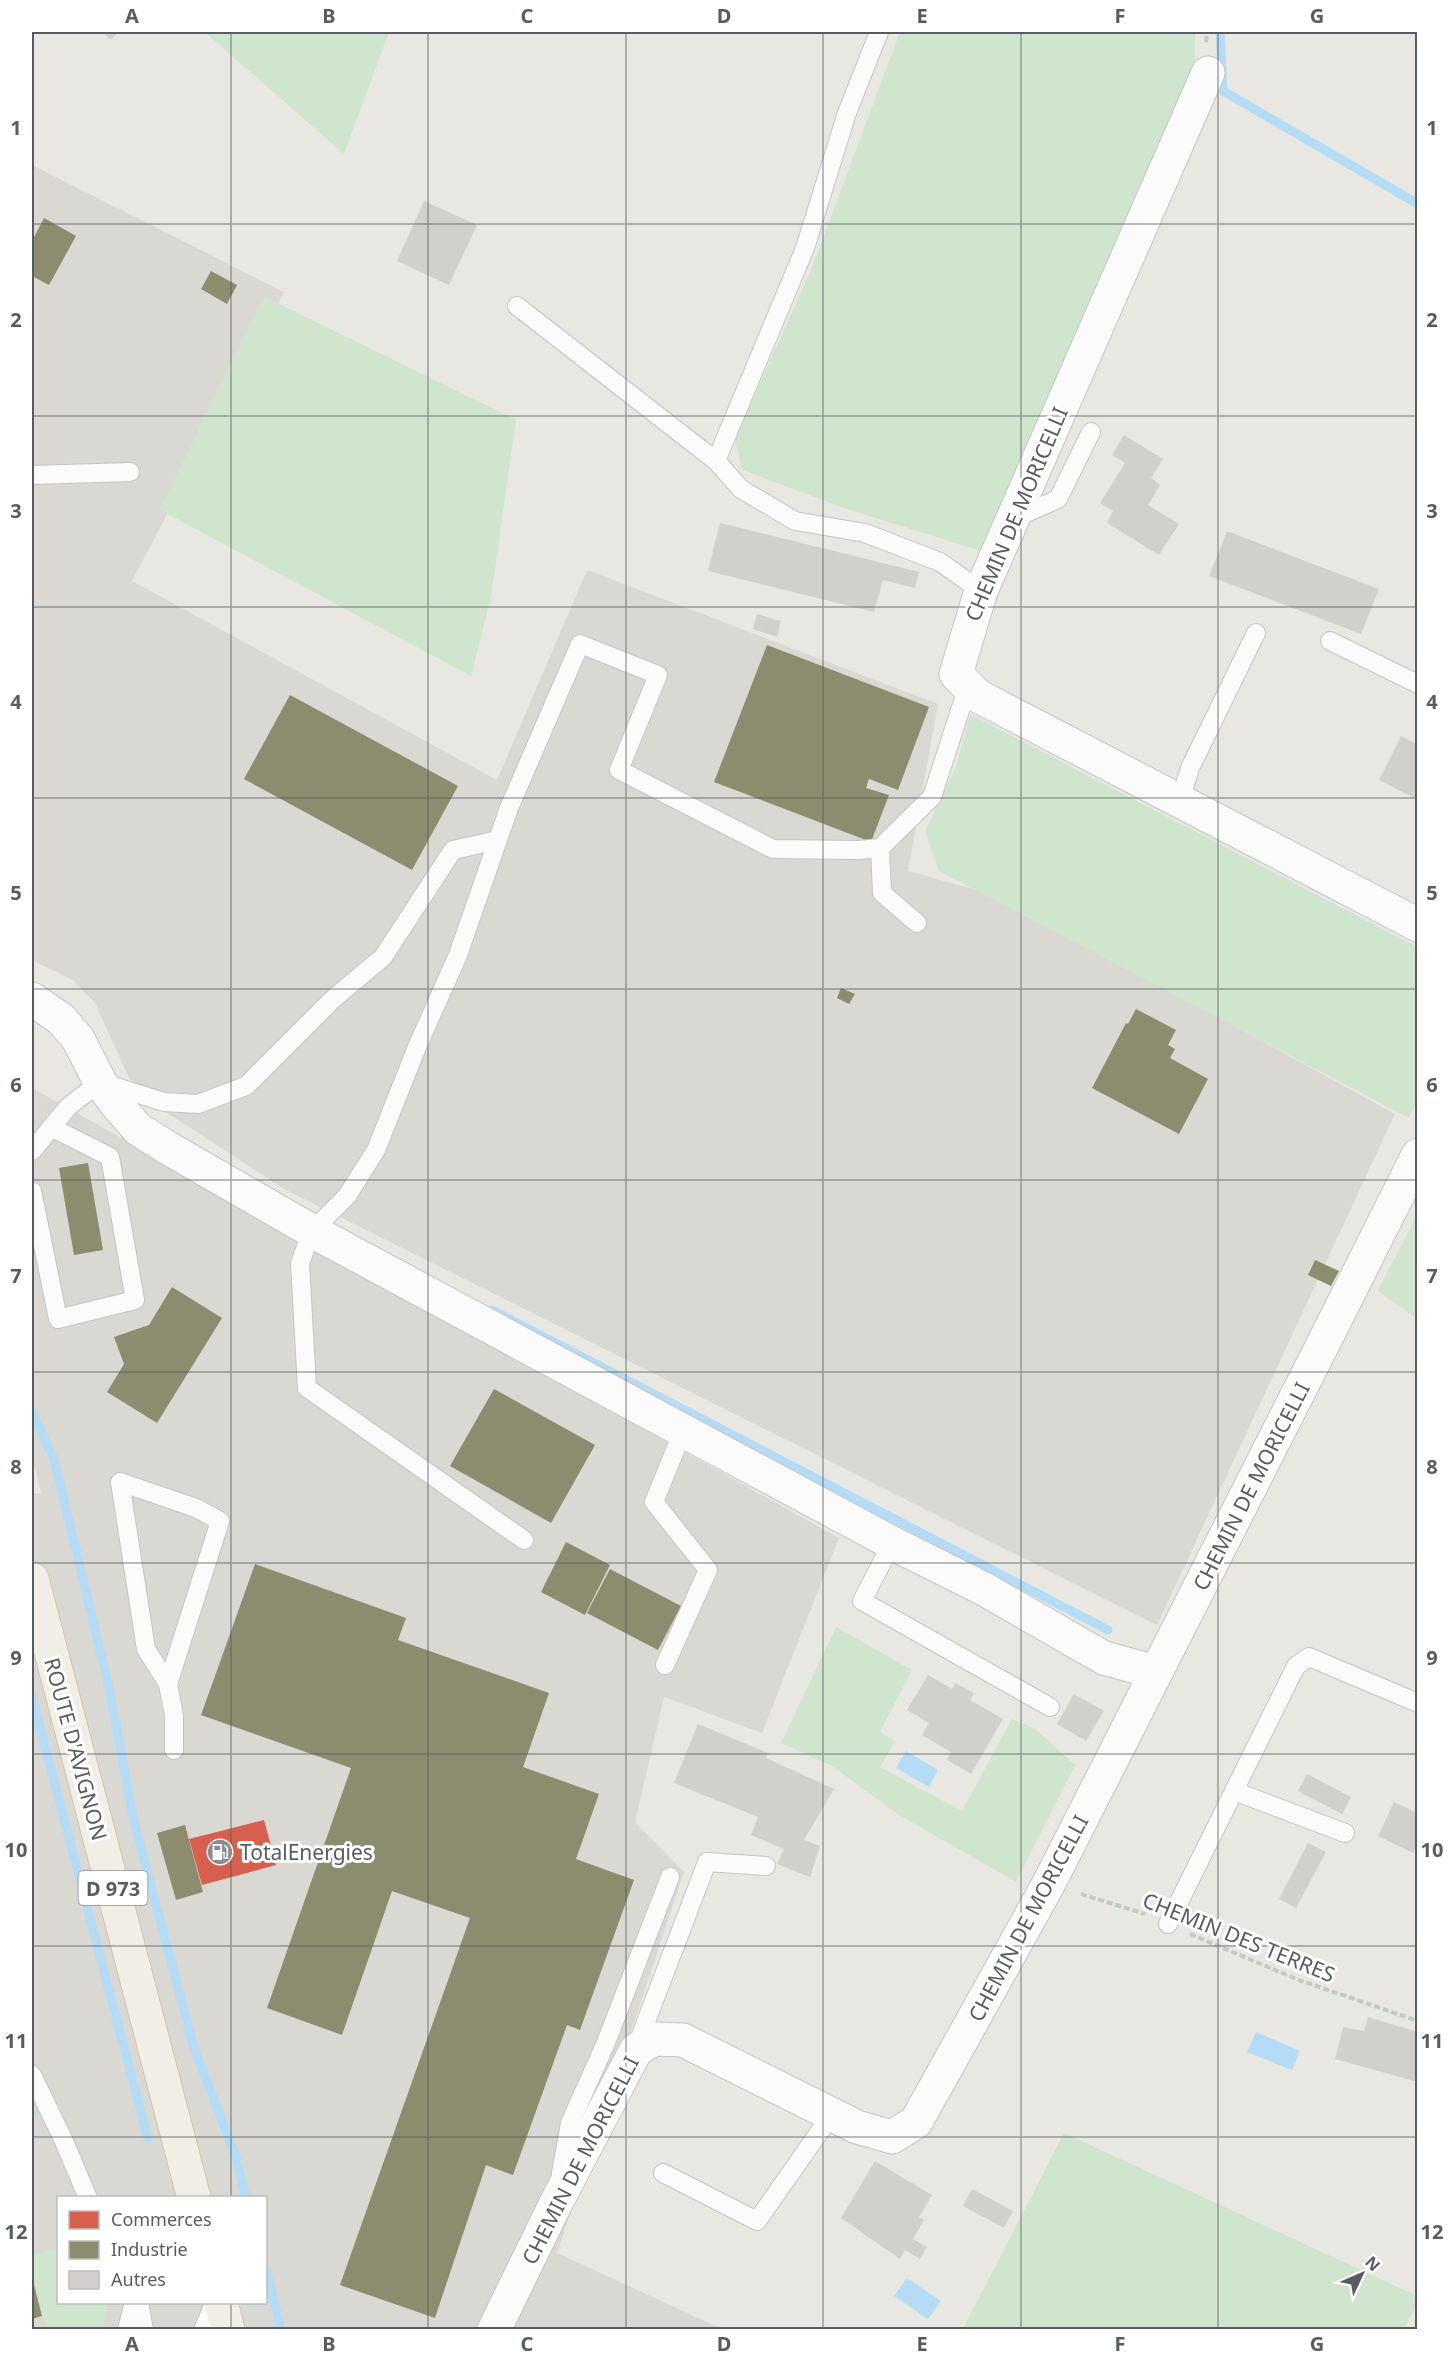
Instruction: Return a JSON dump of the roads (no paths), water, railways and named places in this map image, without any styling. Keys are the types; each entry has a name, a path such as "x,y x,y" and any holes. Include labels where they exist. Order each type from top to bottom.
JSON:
{"main road":[{"name":"ROUTE D'AVIGNON","path":"32,1579 193,2196"},
{"path":"222,2304 228,2330"}],"street":[{"name":"CHEMIN DE MORICELLI","path":"968,686 956,674 981,591 1208,73"},
{"path":"968,686 978,696 1418,925"},
{"path":"32,999 61,1019 78,1039 100,1082 138,1129 312,1231 892,1543 984,1589 1104,1658 1155,1672"},
{"name":"CHEMIN DE MORICELLI","path":"494,2330 555,2205 636,2050 654,2039 683,2040 857,2127 892,2137 915,2122 1048,1885 1418,1155"}],"lane":[{"path":"716,461 806,248 847,113 879,32"},
{"path":"518,306 716,461 741,489 795,521 865,533 940,562 981,591"},
{"path":"1011,520 1058,499 1091,432"},
{"path":"32,475 130,472"},
{"path":"1180,801 1190,768 1256,633"},
{"path":"1330,640 1418,684"},
{"path":"524,1540 307,1388 300,1263 312,1231 347,1196 376,1150 417,1047 458,955 509,808 580,644 658,675 619,770 773,849 880,848 932,797 968,686"},
{"path":"32,1151 68,1107 100,1082 164,1102 198,1104 246,1086 333,999 383,957 453,850 498,840"},
{"path":"880,848 882,892 917,923"},
{"path":"32,1191 58,1319 135,1300 110,1158 51,1127"},
{"path":"665,1665 708,1570 654,1502 683,1431"},
{"path":"168,1684 220,1521 196,1508 120,1482 146,1649 168,1684 174,1716 174,1750"},
{"path":"892,1543 862,1601 1050,1707"},
{"path":"1168,1924 1296,1666 1309,1657 1418,1703"},
{"path":"1234,1791 1345,1833"},
{"path":"636,2050 707,1862 766,1866"},
{"path":"555,2205 570,2124 605,2045 670,1877"},
{"path":"32,2075 87,2196"},
{"path":"663,2173 757,2221 832,2114"},
{"path":"127,2330 134,2304"},
{"path":"139,2304 144,2330"},
{"path":"203,2330 214,2304"}],"water":[{"path":"906,1751 938,1770 929,1787 896,1768"},
{"path":"1256,2032 1300,2051 1292,2070 1247,2052"},
{"path":"907,2278 941,2301 928,2319 894,2296"}],"waterway":[{"path":"1220,32 1223,91 1418,204"},
{"path":"492,1310 1108,1630"},
{"path":"32,1412 54,1459 109,1687 134,1821 194,2048 235,2154 246,2196"},
{"path":"32,1697 148,2139"},
{"path":"267,2273 281,2330"}],"place":[{"name":"TotalEnergies","path":"220,1852"}]}
